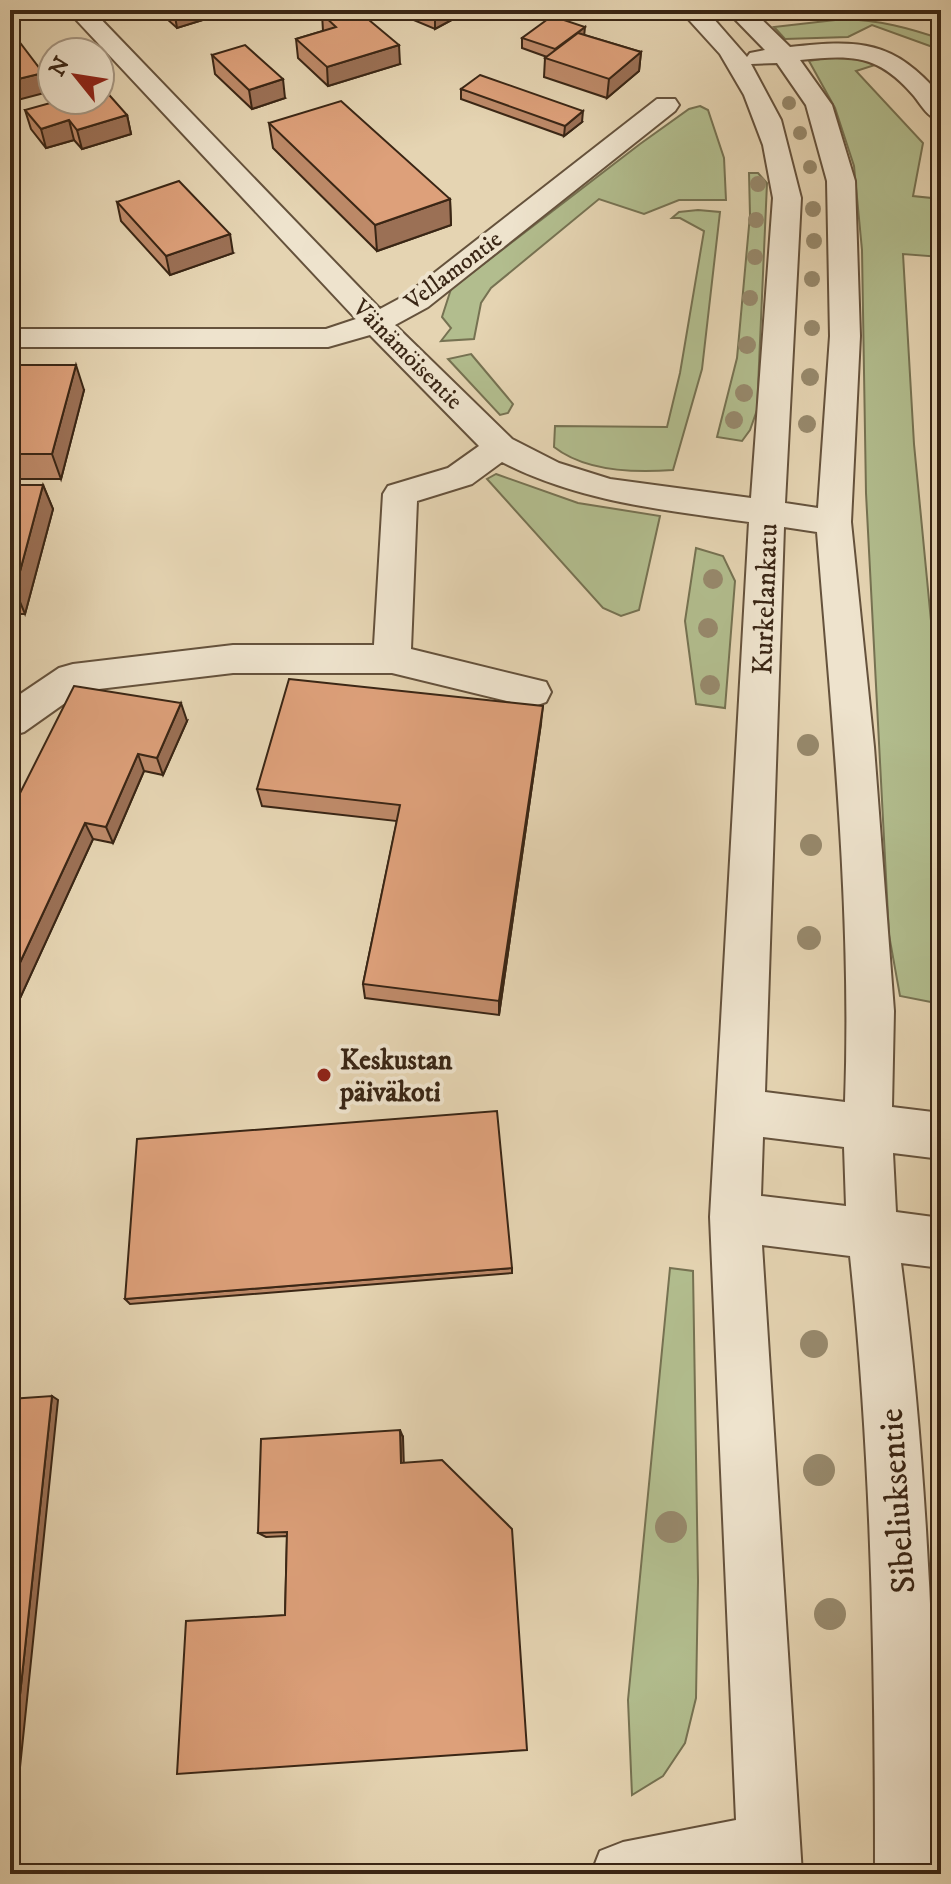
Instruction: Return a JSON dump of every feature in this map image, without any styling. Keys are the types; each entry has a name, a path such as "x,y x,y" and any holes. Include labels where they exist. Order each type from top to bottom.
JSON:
{"street":[{"name":"Väinämöisentie","path":"79,10 376,323 500,447 523,461 577,483 608,490 834,522"},
{"name":"Kurkelankatu","path":"692,10 715,31 736,60 771,122 782,157 787,198 767,514 735,1217"},
{"path":"738,10 784,55 819,105 841,181 845,336 834,522 854,747 871,1011 868,1129"},
{"path":"736,60 827,51 875,53 910,75 941,113"},
{"name":"Vellamontie","path":"10,338 328,338 376,323 417,301 666,105"},
{"path":"392,659 400,494 460,476 500,447"},
{"path":"10,721 73,678 233,659 392,659 532,692"},
{"path":"741,1112 941,1136"},
{"name":"Sibeliuksentie","path":"868,1129 872,1232 886,1348 904,1622 907,1874"},
{"path":"623,1874 769,1860 735,1217 941,1243"}],"green space":[{"path":"844,19 882,23 929,35 941,39 941,50 872,25 848,37 785,39 774,27"},
{"path":"843,55 864,58 875,65 856,71 923,143 913,196 941,199 941,257 903,254 914,444 941,725 941,1004 900,996 889,935 866,493 862,250 854,166 835,108 809,61"},
{"path":"700,106 708,110 724,158 726,200 679,200 644,214 599,199 491,288 481,303 474,339 441,341 451,328 442,317 451,289 640,144 689,109"},
{"path":"749,173 758,173 767,183 757,410 750,430 742,441 717,437 737,358 750,215"},
{"path":"679,212 720,212 702,369 673,470 611,469 581,462 554,447 555,426 667,427 680,373 704,231 680,218 672,218"},
{"path":"471,354 513,404 508,413 500,415 448,359"},
{"path":"496,474 578,503 660,516 639,610 621,616 603,608 487,479"},
{"path":"696,548 723,556 735,581 725,708 696,704 685,621"},
{"path":"670,1268 693,1271 698,1581 696,1698 685,1743 663,1776 632,1795 628,1700"}],"building":[{"path":"357,10 399,45 327,67 296,39 336,27 322,14"},
{"path":"552,16 585,27 555,49 522,38"},
{"path":"578,33 641,52 609,79 545,58"},
{"path":"15,36 36,64 36,75 10,81 10,37"},
{"path":"245,45 283,79 249,90 212,55"},
{"path":"480,75 583,111 565,126 461,89"},
{"path":"341,101 450,199 375,225 269,123"},
{"path":"116,103 127,115 77,130 69,120 41,129 25,110 36,107 36,116 116,116"},
{"path":"179,181 230,234 166,256 117,202"},
{"path":"10,365 76,365 52,454 10,454"},
{"path":"10,485 43,485 15,590 10,590"},
{"path":"289,679 543,706 499,1001 363,984 400,805 257,789"},
{"path":"74,686 181,703 157,758 138,754 106,827 85,823 10,984 10,813"},
{"path":"497,1111 512,1268 125,1299 137,1139"},
{"path":"52,1396 11,1779 10,1779 10,1399"},
{"path":"400,1430 401,1463 442,1460 512,1529 527,1750 177,1774 186,1621 285,1615 287,1532 258,1533 261,1439"}],"place":[{"name":"Keskustan päiväkoti","path":"324,1075"}]}
